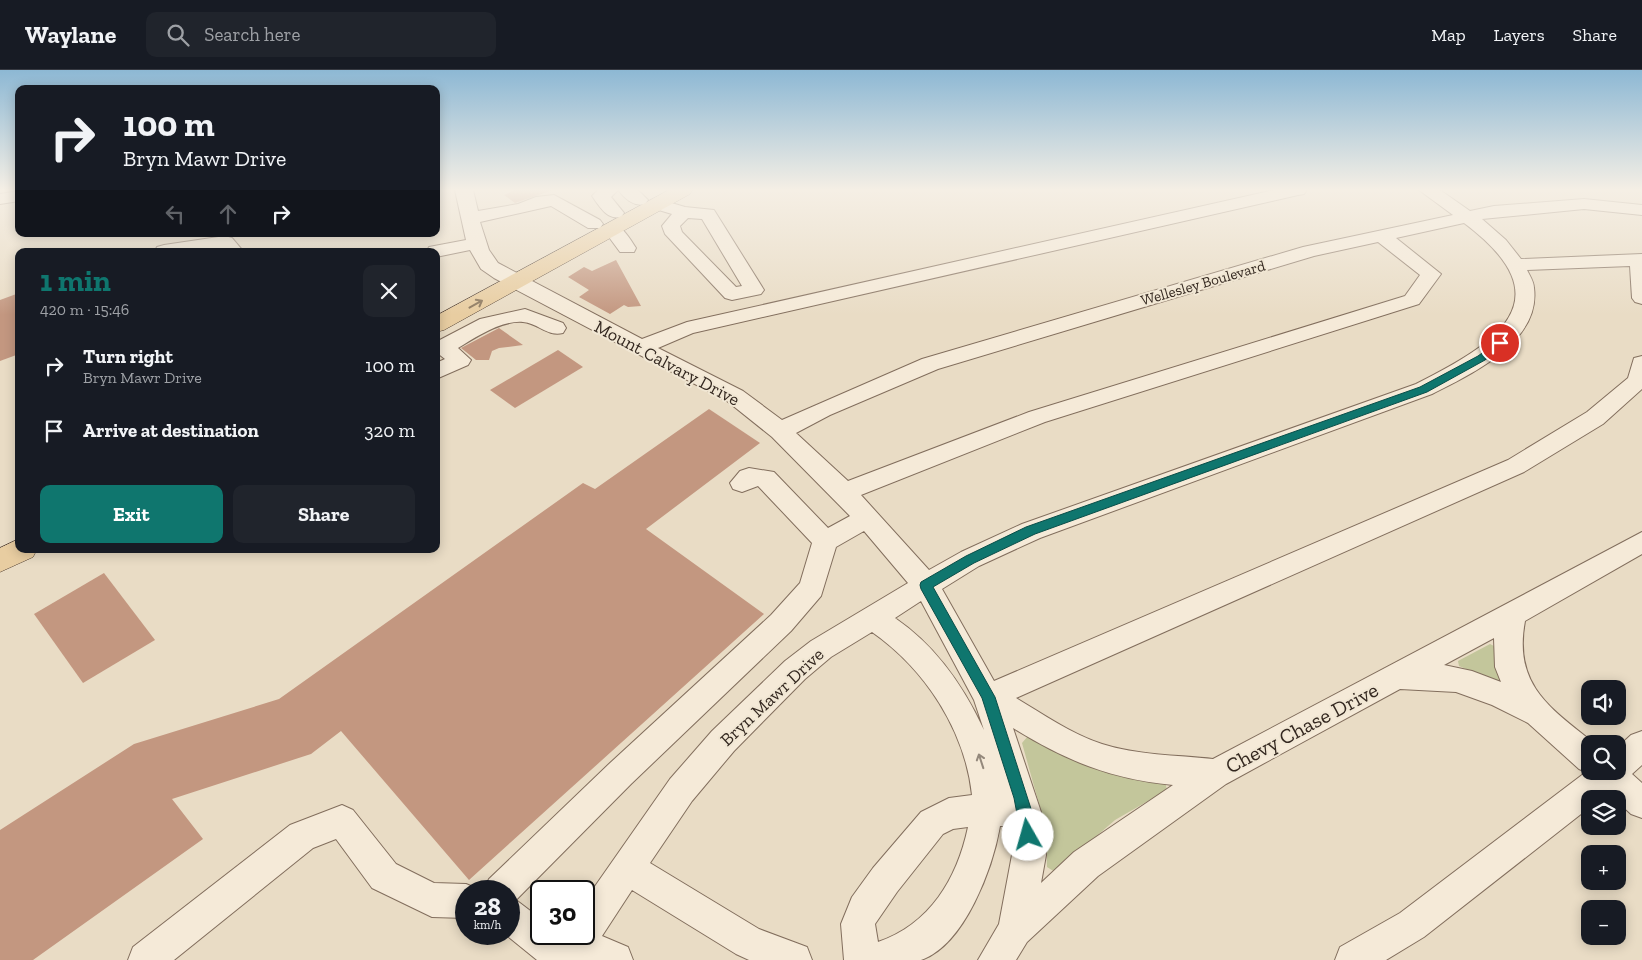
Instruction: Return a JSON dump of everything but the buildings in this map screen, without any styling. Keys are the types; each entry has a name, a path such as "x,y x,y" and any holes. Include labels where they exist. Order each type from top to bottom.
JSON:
{"main road":[{"path":"442,316 590,232"},
{"path":"0,540 15,532"},
{"path":"0,561 15,553"}],"street":[{"name":"Mount Calvary Drive","path":"475,232 484,260 507,278 735,396 780,431 844,492 926,585 988,697 1025,812 1029,855 1015,930"},
{"path":"614,232 627,248"},
{"path":"673,232 732,294 754,290 719,232"},
{"path":"641,348 687,328 1114,232"},
{"name":"Wellesley Boulevard","path":"780,431 822,410 930,364 1310,251 1397,232"},
{"name":"Bryn Mawr Drive","path":"574,946 681,790 723,742 796,670 821,649 970,559 1030,531 1368,411 1424,389 1481,358 1500,343 1520,320 1524,310 1526,290 1516,265 1486,232"},
{"path":"844,492 1037,417 1412,300 1431,274 1381,235"},
{"path":"184,248 225,242 231,248"},
{"path":"440,250 478,243"},
{"path":"1516,265 1641,260 1642,298"},
{"path":"532,318 554,302"},
{"path":"440,370 460,360 443,347 443,340 487,323 525,315 556,328"},
{"path":"442,316 475,329"},
{"path":"988,697 1516,466 1595,418 1638,381 1642,363"},
{"path":"742,483 749,477 765,478 825,541"},
{"path":"513,880 620,774 781,623 812,588 825,541 867,518"},
{"name":"Chevy Chase Drive","path":"996,960 1015,930 1086,864 1215,774 1512,615 1642,542"},
{"path":"1512,615 1508,643 1509,663 1517,684 1540,716"},
{"path":"872,618 913,648 941,681 973,739 986,777 988,798 973,871 958,900 929,935 903,952 877,960"},
{"path":"1394,679 1426,675 1446,676 1500,694 1540,716 1581,748"},
{"name":"Mount Calvary Drive","path":"988,697 1036,726 1089,754 1129,764 1215,774"},
{"path":"1626,755 1642,745"},
{"path":"1353,960 1412,925 1591,780"},
{"path":"1618,780 1642,803"},
{"path":"862,960 858,924 864,908 932,823 949,814 986,809 1025,812"},
{"path":"146,960 302,836 342,821 384,876 432,900 455,900"},
{"path":"628,868 748,942 794,960"},
{"path":"520,920 574,946 615,960"}],"green space":[{"path":"1490,644 1496,647 1506,686 1459,666 1458,661"},
{"path":"1028,736 1165,781 1167,790 1115,820 1055,872 1047,867 1046,829 1022,743"}],"route":[{"path":"1028,835 1026,815 1013,770 988,697 926,585 970,559 1030,531 1368,411 1424,389 1458,372 1481,358 1500,343"}]}
